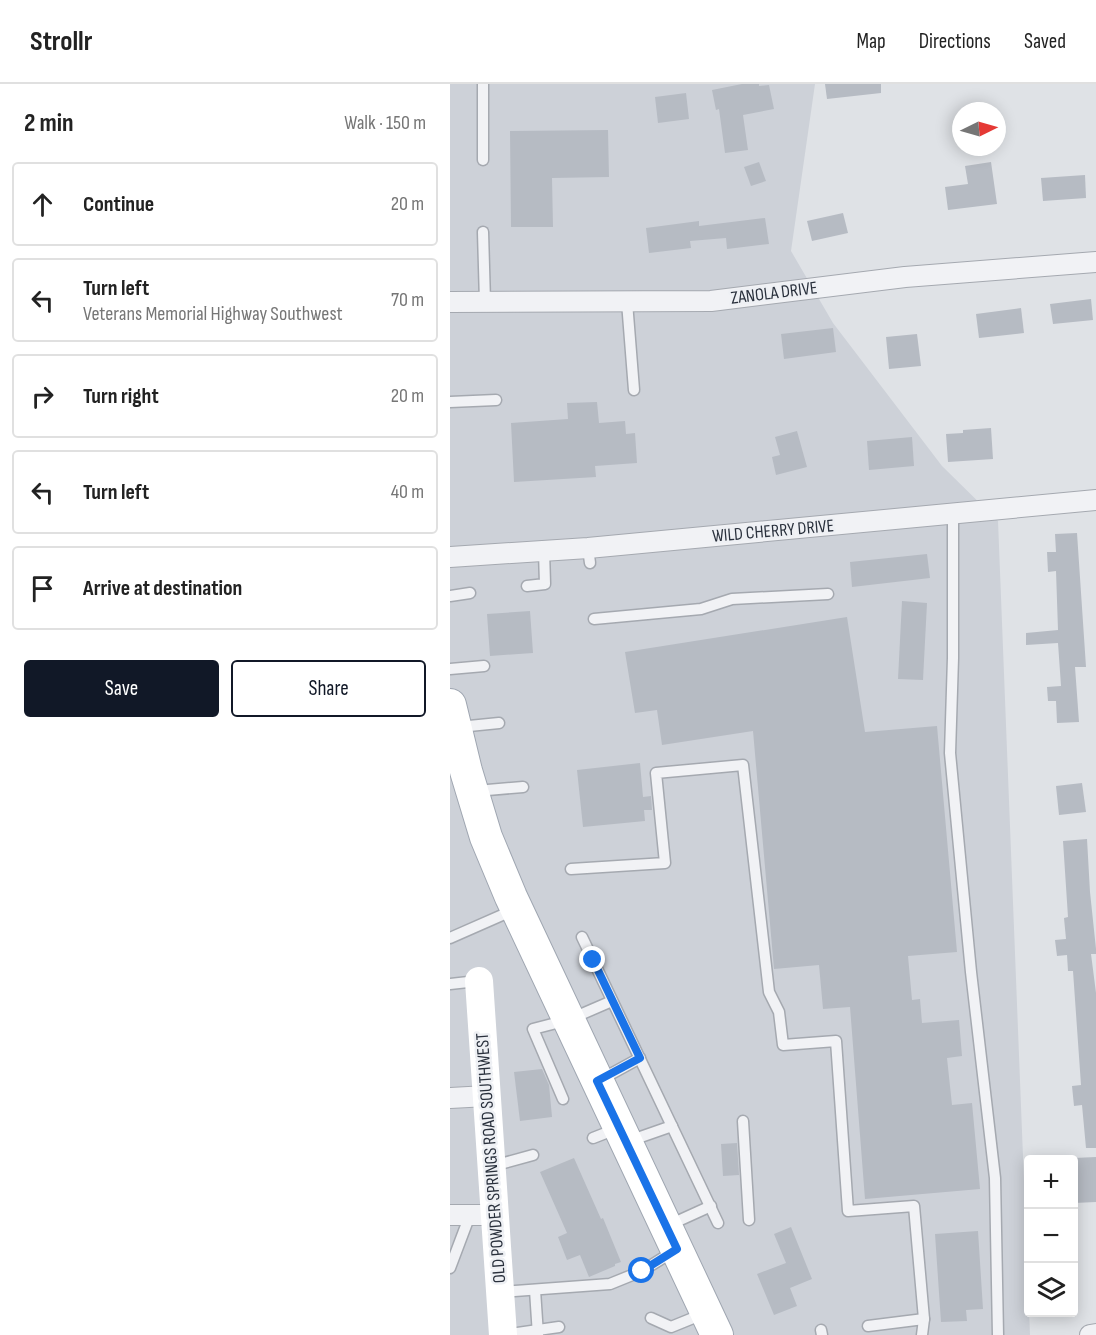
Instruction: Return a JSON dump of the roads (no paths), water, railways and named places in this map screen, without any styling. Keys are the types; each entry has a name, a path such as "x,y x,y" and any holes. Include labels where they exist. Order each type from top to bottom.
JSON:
{"main road":[{"path":"452,720 486,837 516,909 597,1081 613,1136 671,1238 712,1324"}],"street":[{"name":"ZANOLA DRIVE","path":"450,302 711,301 905,277 1096,262"},
{"name":"WILD CHERRY DRIVE","path":"450,557 544,551 589,555 1096,500"},
{"name":"OLD POWDER SPRINGS ROAD SOUTHWEST","path":"479,981 492,1166 483,1215 501,1292 503,1335"},
{"path":"450,1098 487,1096"},
{"path":"450,1215 483,1215"},
{"path":"1090,1335 1096,1334"}],"lane":[{"path":"483,84 483,160"},
{"path":"483,232 485,302"},
{"path":"627,302 634,390"},
{"path":"450,402 496,400"},
{"path":"953,515 953,658 950,753 971,972 995,1178 998,1335"},
{"path":"527,586 545,584 544,551"},
{"path":"450,596 470,593"},
{"path":"594,620 701,609 732,599 828,594"},
{"path":"450,669 484,666"},
{"path":"452,720 499,723"},
{"path":"571,869 665,863 656,773 743,765 764,961 769,992 778,1012 783,1045 836,1041 848,1211 914,1206 924,1319 922,1335"},
{"path":"472,791 523,787"},
{"path":"450,938 516,909"},
{"path":"582,938 718,1223"},
{"path":"450,984 479,981"},
{"path":"563,1099 533,1029 568,1020 612,1001"},
{"path":"597,1081 640,1058"},
{"path":"743,1121 749,1220"},
{"path":"613,1136 672,1125"},
{"path":"492,1166 533,1155"},
{"path":"501,1292 610,1284 642,1271 671,1238 711,1206"},
{"path":"450,1268 483,1215"},
{"path":"535,1290 538,1332"},
{"path":"651,1318 673,1331 712,1324"},
{"path":"868,1326 924,1319"},
{"path":"503,1335 538,1332 559,1327"}]}
